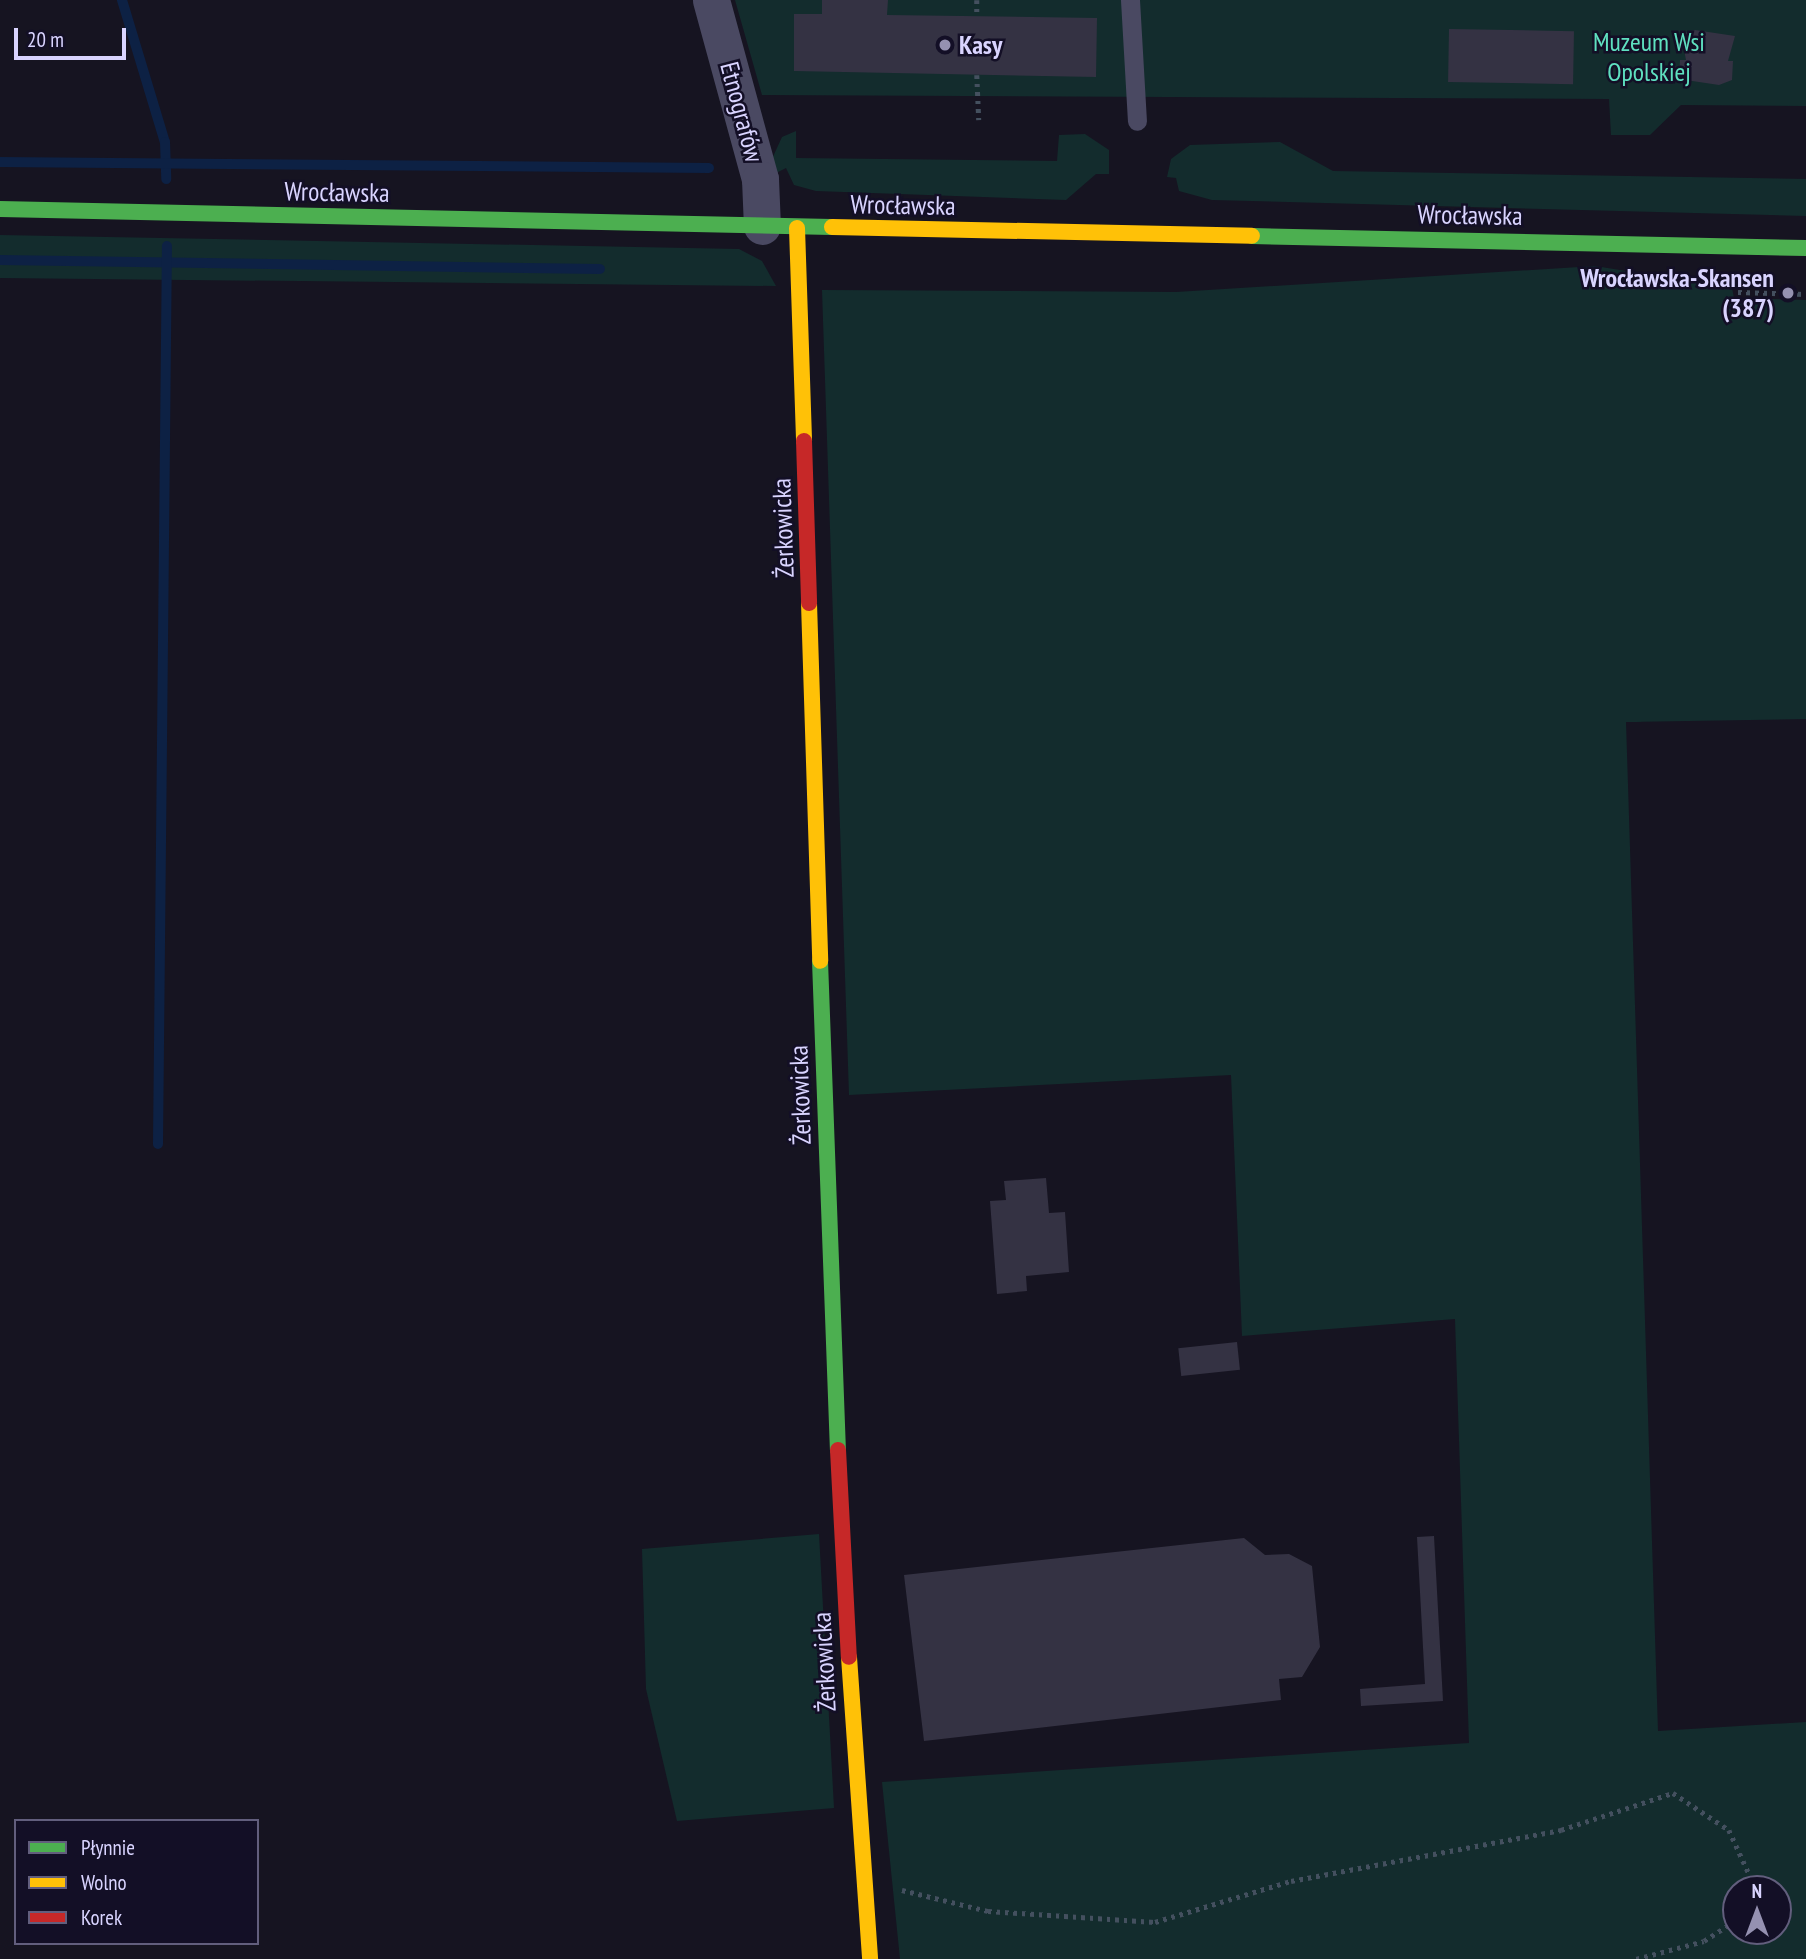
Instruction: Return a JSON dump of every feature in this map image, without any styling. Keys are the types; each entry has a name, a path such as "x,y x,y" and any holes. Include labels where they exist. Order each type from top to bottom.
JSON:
{"main road":[{"name":"Wrocławska","path":"0,209 1806,248"},
{"name":"Żerkowicka","path":"779,227 828,1218 870,1959"}],"street":[{"name":"Etnografów","path":"711,0 760,178 779,227"}],"lane":[{"path":"1130,0 1138,121"}],"path":[{"path":"977,0 977,16"},
{"path":"977,75 978,120"},
{"path":"1738,292 1806,294"},
{"path":"864,1881 988,1911 1155,1922 1291,1881 1561,1830 1673,1793 1729,1830 1750,1875"},
{"path":"1636,1959 1704,1941 1722,1929"}],"green space":[{"name":"Muzeum Wsi Opolskiej","path":"735,0 1806,0 1806,106 1681,105 1650,135 1611,135 1609,99 762,95"},
{"path":"796,131 796,158 1057,161 1059,135 1085,134 1109,150 1109,174 1096,174 1066,200 816,191 794,185 786,168 776,173 771,161 782,137"},
{"path":"1280,142 1333,171 1806,179 1806,216 1212,200 1179,191 1176,178 1167,177 1171,159 1190,145"},
{"path":"0,235 739,249 762,261 776,286 0,278"},
{"path":"1595,266 1732,288 1734,298 1806,300 1806,719 1626,722 1658,1731 1806,1722 1806,1959 900,1959 882,1782 1469,1743 1455,1319 1242,1336 1231,1075 849,1095 822,290 1176,292"},
{"path":"819,1534 834,1808 677,1821 646,1689 642,1549"}],"building":[{"name":"Kasy","path":"822,0 888,0 887,15 1097,18 1096,77 794,71 794,14 822,14"},
{"path":"1449,29 1574,31 1573,84 1448,82"},
{"path":"1695,30 1735,36 1728,61 1733,61 1732,80 1719,85 1679,79 1680,60 1686,60 1681,34"},
{"path":"1046,1178 1049,1213 1065,1212 1069,1272 1026,1276 1027,1291 997,1294 990,1201 1006,1200 1004,1181"},
{"path":"1237,1342 1240,1370 1181,1376 1178,1348"},
{"path":"1434,1536 1443,1701 1361,1706 1360,1689 1425,1684 1417,1537"},
{"path":"1244,1538 1265,1555 1289,1554 1312,1566 1320,1647 1302,1677 1279,1679 1281,1700 924,1741 904,1575"}],"waterway":[{"path":"122,0 165,142 166,179"},
{"path":"0,162 709,168"},
{"path":"158,1144 167,246"},
{"path":"0,260 600,269"}],"traffic: fast":[{"path":"0,209 832,227"},
{"path":"1252,236 1806,248"},
{"path":"820,961 838,1450"}],"traffic: slow":[{"path":"832,227 1252,236"},
{"path":"797,228 804,441"},
{"path":"809,603 820,961"},
{"path":"849,1657 870,1959"}],"traffic: jam":[{"path":"804,441 809,603"},
{"path":"838,1450 849,1657"}],"place":[{"name":"Kasy","path":"945,45"},
{"name":"Wrocławska-Skansen (387)","path":"1788,293"}]}
